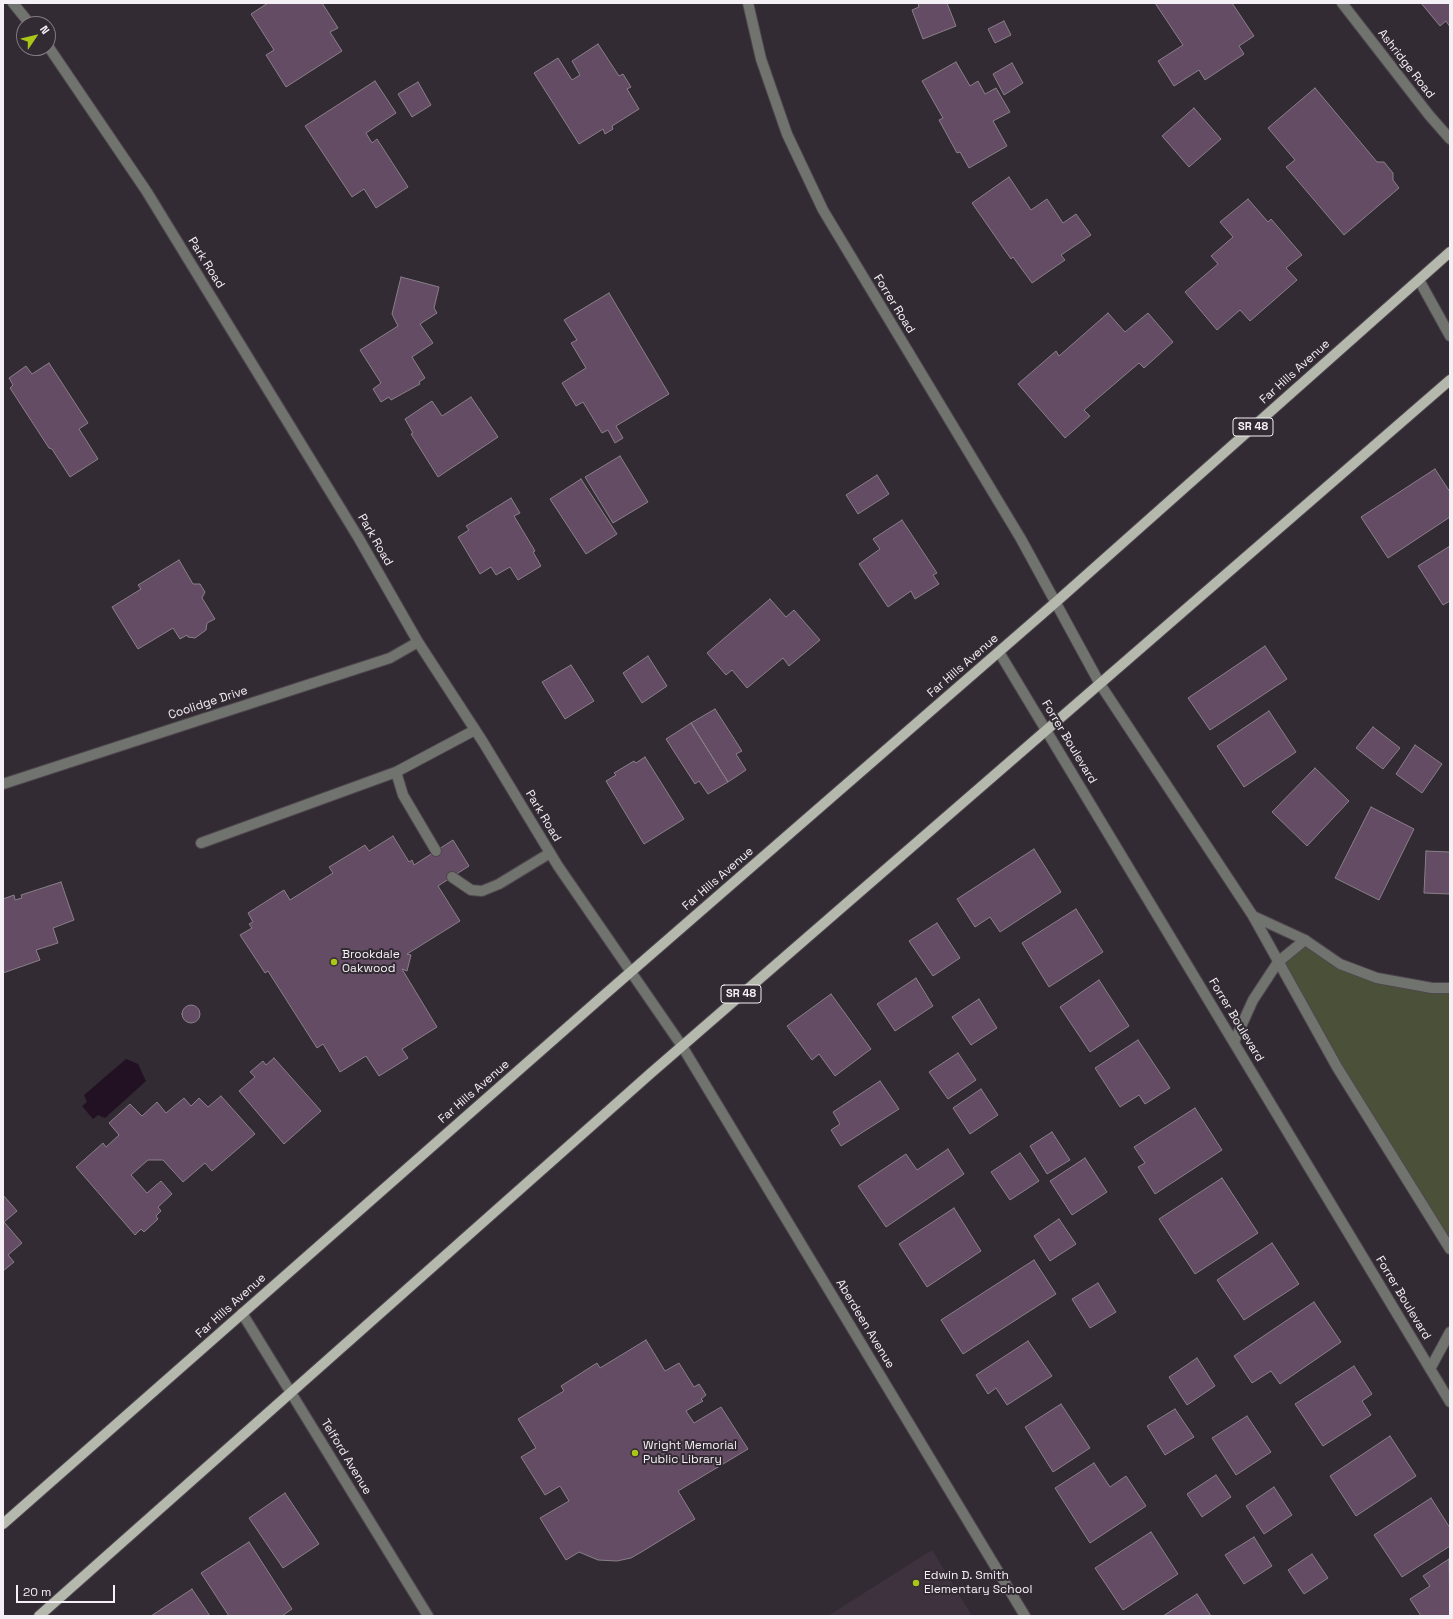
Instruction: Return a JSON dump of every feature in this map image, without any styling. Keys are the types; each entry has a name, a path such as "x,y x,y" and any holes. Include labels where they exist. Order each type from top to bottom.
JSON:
{"main road":[{"name":"Far Hills Avenue","path":"3,1524 631,972 1056,602 1450,252"},
{"name":"SR 48","path":"39,1616 291,1391 682,1046 1450,380"}],"street":[{"path":"13,3 24,16"},
{"name":"Forrer Road","path":"748,3 761,59 787,134 823,210 1022,540 1100,684"},
{"name":"Ashridge Road","path":"1342,3 1429,115 1450,139"},
{"name":"Park Road","path":"55,56 147,192 358,537 418,642 475,730 550,853 682,1046"},
{"path":"1419,280 1450,336"},
{"name":"Coolidge Drive","path":"3,784 390,658 418,642"},
{"name":"Forrer Boulevard","path":"999,652 1450,1402"},
{"path":"1100,684 1253,916 1337,1067 1450,1250"},
{"path":"200,842 396,772 475,730"},
{"path":"396,772 403,795 436,850"},
{"path":"452,877 471,890 482,891 498,884 550,853"},
{"path":"1253,916 1305,940 1340,964 1377,978 1432,988 1450,988"},
{"path":"1234,1042 1252,1000 1278,962 1305,940"},
{"name":"Aberdeen Avenue","path":"682,1046 1025,1616"},
{"name":"Telford Avenue","path":"242,1313 291,1391 426,1615"},
{"path":"1430,1369 1450,1332"}],"shaded area":[{"path":"126,1059 138,1064 146,1081 105,1118 98,1115 93,1119 82,1106 87,1102 84,1095"},
{"name":"Edwin D. Smith Elementary School","path":"932,1550 972,1616 828,1616"}],"green space":[{"path":"1305,940 1377,978 1450,988 1450,1249 1279,961"}],"building":[{"path":"268,3 322,3 338,28 330,32 342,51 286,87 266,55 274,50 251,14"},
{"path":"918,3 947,3 956,26 923,39 912,10 919,7"},
{"path":"1155,3 1232,3 1254,36 1239,46 1244,54 1205,80 1199,70 1174,86 1158,61 1183,45"},
{"path":"1421,3 1450,3 1450,27 1446,21 1440,26"},
{"path":"1004,21 1011,35 995,43 988,29"},
{"path":"598,44 619,76 623,74 631,87 627,89 639,109 612,126 613,129 605,134 603,129 579,144 534,73 558,58 572,80 580,75 572,61"},
{"path":"956,62 970,86 978,81 985,94 996,88 1010,112 993,121 1007,146 969,168 960,152 957,153 939,120 943,118 922,81"},
{"path":"1012,63 1023,83 1004,95 993,74"},
{"path":"375,81 396,113 366,133 372,143 377,139 408,187 376,208 364,189 352,197 305,126"},
{"path":"418,82 431,105 412,117 398,94"},
{"path":"1315,88 1377,162 1384,162 1393,173 1393,180 1399,188 1344,235 1286,167 1295,160 1268,128"},
{"path":"1194,108 1221,139 1189,167 1162,136"},
{"path":"1009,177 1031,210 1047,199 1063,223 1076,214 1091,235 1061,255 1065,260 1032,283 1013,257 1011,259 972,203"},
{"path":"1248,199 1268,222 1271,219 1302,255 1286,268 1297,280 1250,321 1240,310 1217,330 1185,292 1218,264 1211,256 1233,237 1220,222"},
{"path":"401,277 439,287 434,308 437,313 420,324 433,343 412,357 425,378 419,382 420,384 391,400 389,397 381,402 373,389 381,383 360,350 398,326 392,314"},
{"path":"609,293 669,394 616,426 623,438 615,443 608,430 602,433 583,402 576,406 562,383 586,368 571,343 577,340 564,320"},
{"path":"1108,313 1125,332 1148,313 1173,342 1144,368 1139,363 1084,410 1090,416 1065,438 1018,384 1056,351 1059,356"},
{"path":"49,363 88,423 79,429 98,459 70,477 52,449 49,448 10,388 13,385 9,378 26,366 32,374"},
{"path":"471,397 498,437 438,477 411,434 413,433 405,419 432,401 442,416"},
{"path":"620,456 648,502 613,523 585,477"},
{"path":"1435,469 1450,492 1450,517 1388,558 1361,517"},
{"path":"877,475 889,494 858,514 846,495"},
{"path":"581,479 617,534 586,554 550,499"},
{"path":"511,498 520,513 514,516 535,551 533,552 541,566 518,580 510,567 496,575 491,567 480,574 458,537 469,530 466,526"},
{"path":"902,520 937,573 933,575 939,584 915,599 911,591 888,607 859,564 880,549 873,539"},
{"path":"1450,546 1450,601 1443,605 1418,566"},
{"path":"179,560 193,584 200,584 205,592 202,598 215,619 207,623 206,630 195,638 188,637 187,635 180,639 173,628 138,649 112,607 141,589 138,585"},
{"path":"770,599 786,617 794,610 820,640 789,666 783,658 747,688 732,670 726,675 707,653"},
{"path":"1265,646 1287,679 1210,730 1188,698"},
{"path":"648,656 667,686 642,703 623,673"},
{"path":"571,665 594,701 565,719 542,682"},
{"path":"715,709 742,751 736,754 746,770 728,782 691,723"},
{"path":"1269,711 1296,752 1244,787 1217,746"},
{"path":"691,723 728,782 708,794 699,781 695,784 666,739"},
{"path":"1373,727 1400,748 1383,769 1356,748"},
{"path":"1415,745 1442,764 1422,793 1396,774"},
{"path":"645,757 684,819 644,844 606,781 616,775 614,773 634,761 636,763"},
{"path":"1315,768 1349,801 1307,846 1272,812"},
{"path":"1371,807 1414,829 1379,900 1335,878"},
{"name":"Brookdale Oakwood","path":"393,836 409,862 412,860 414,865 453,840 469,866 438,886 460,921 407,954 411,955 407,971 402,969 437,1027 402,1049 408,1058 379,1076 366,1056 340,1072 323,1044 317,1048 268,971 265,973 240,935 252,928 249,924 253,922 248,913 284,890 290,900 333,873 329,867 365,845 369,851"},
{"path":"1034,849 1061,892 1000,932 990,917 975,927 957,899"},
{"path":"1426,851 1450,852 1450,894 1424,893"},
{"path":"61,882 74,920 53,928 58,943 36,950 40,960 3,973 3,899 14,895 15,900 22,898 21,895"},
{"path":"1076,909 1103,952 1049,987 1022,943"},
{"path":"937,923 960,958 933,976 909,941"},
{"path":"916,978 933,1006 895,1031 877,1004"},
{"path":"1099,980 1129,1026 1090,1052 1060,1007"},
{"path":"831,994 871,1049 835,1076 819,1054 812,1060 787,1026"},
{"path":"979,999 997,1028 971,1045 952,1017"},
{"path":"187,1005 195,1005 200,1010 198,1021 195,1023 187,1023 182,1018 182,1010"},
{"path":"1138,1040 1170,1088 1145,1104 1139,1095 1120,1107 1095,1068"},
{"path":"958,1053 976,1080 948,1099 929,1072"},
{"path":"274,1058 321,1111 284,1144 239,1091 255,1077 250,1072 263,1061 266,1065"},
{"path":"880,1081 899,1109 841,1146 831,1130 840,1124 833,1112"},
{"path":"981,1089 998,1115 970,1134 953,1108"},
{"path":"221,1096 255,1134 212,1171 205,1163 183,1182 163,1160 148,1160 131,1175 147,1193 161,1181 172,1194 158,1207 161,1211 156,1216 158,1219 144,1232 141,1229 135,1235 76,1167 103,1143 106,1147 119,1135 109,1123 130,1104 142,1116 157,1102 166,1113 184,1098 191,1106 199,1098 208,1107"},
{"path":"1195,1108 1222,1150 1155,1194 1138,1167 1145,1163 1134,1147"},
{"path":"1052,1132 1070,1160 1047,1174 1030,1146"},
{"path":"948,1149 964,1174 886,1227 858,1186 906,1154 917,1170"},
{"path":"1020,1153 1039,1181 1010,1200 991,1172"},
{"path":"1085,1158 1107,1192 1072,1215 1050,1181"},
{"path":"1222,1178 1258,1233 1195,1274 1159,1219"},
{"path":"3,1195 17,1211 4,1222 22,1243 8,1255 14,1262 3,1271"},
{"path":"954,1208 981,1251 927,1287 899,1244"},
{"path":"1059,1219 1076,1244 1050,1261 1034,1236"},
{"path":"1272,1243 1299,1284 1244,1320 1217,1280"},
{"path":"1034,1260 1056,1294 963,1354 941,1320"},
{"path":"1098,1283 1116,1312 1090,1328 1072,1299"},
{"path":"1314,1302 1341,1342 1280,1384 1271,1371 1252,1383 1234,1356"},
{"name":"Wright Memorial Public Library","path":"646,1340 665,1371 679,1363 694,1387 699,1384 706,1395 701,1399 703,1401 686,1411 694,1423 721,1407 748,1449 678,1491 695,1519 643,1551 631,1558 617,1561 598,1560 579,1552 566,1560 540,1518 569,1501 560,1486 545,1495 521,1457 536,1448 518,1419 564,1391 561,1386 597,1363 600,1368"},
{"path":"1028,1341 1052,1376 1007,1405 996,1388 988,1394 976,1375"},
{"path":"1197,1358 1215,1386 1187,1405 1169,1377"},
{"path":"1354,1366 1372,1394 1362,1401 1371,1415 1323,1446 1295,1404"},
{"path":"1061,1404 1090,1448 1053,1472 1025,1427"},
{"path":"1175,1409 1194,1437 1165,1455 1147,1426"},
{"path":"1247,1416 1271,1452 1236,1475 1212,1438"},
{"path":"1390,1436 1416,1476 1356,1516 1330,1476"},
{"path":"1094,1463 1110,1487 1126,1476 1146,1506 1090,1543 1055,1488"},
{"path":"1216,1475 1231,1497 1202,1517 1187,1494"},
{"path":"1274,1487 1292,1515 1264,1534 1246,1506"},
{"path":"285,1493 319,1544 283,1568 249,1518"},
{"path":"1431,1498 1450,1528 1450,1546 1402,1577 1374,1535"},
{"path":"1151,1532 1178,1574 1123,1610 1095,1568"},
{"path":"1254,1537 1272,1566 1244,1584 1225,1555"},
{"path":"249,1542 292,1609 282,1616 229,1616 201,1573"},
{"path":"1312,1554 1328,1578 1304,1594 1288,1570"},
{"path":"1449,1559 1450,1616 1421,1616 1410,1599 1430,1586 1423,1576"},
{"path":"192,1589 210,1616 151,1616"},
{"path":"1197,1594 1211,1616 1163,1616"}],"place":[{"name":"Brookdale Oakwood","path":"334,962"},
{"name":"Wright Memorial Public Library","path":"635,1453"},
{"name":"Edwin D. Smith Elementary School","path":"916,1583"}]}
